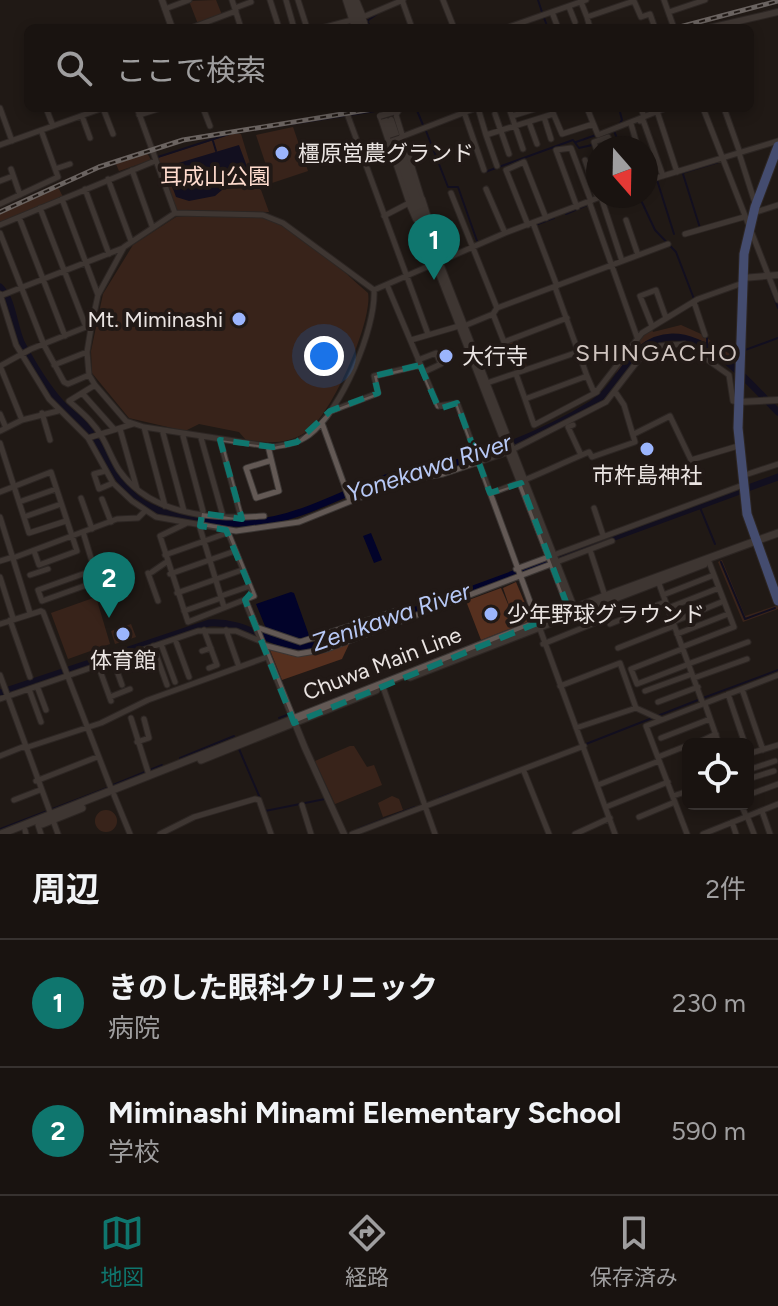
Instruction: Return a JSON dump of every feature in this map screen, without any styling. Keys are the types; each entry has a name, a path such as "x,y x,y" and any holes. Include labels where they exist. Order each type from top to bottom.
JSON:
{"highway":[{"path":"778,143 751,211 741,281 738,389 738,446 743,486 756,542 774,583 778,601"}],"main road":[{"name":"Chuwa Main Line","path":"1,834 657,579 778,536"},
{"name":"Chuwa Main Line","path":"573,612 605,596 709,562 756,542"},
{"name":"Chuwa Main Line","path":"111,790 148,773 383,687 536,626"},
{"name":"Chuwa Main Line","path":"13,834 26,832 50,814"}],"street":[{"path":"162,0 171,24"},
{"path":"165,9 189,0"},
{"path":"232,0 240,24"},
{"path":"270,0 278,24"},
{"path":"286,0 293,24"},
{"path":"298,0 306,24"},
{"path":"349,0 357,23 402,0 411,24"},
{"path":"443,0 452,24"},
{"path":"587,17 634,0 641,17 650,14 654,24"},
{"path":"664,0 673,24"},
{"path":"669,12 705,0"},
{"path":"520,24 583,1 589,24"},
{"path":"200,24 251,2"},
{"path":"569,7 575,22"},
{"path":"552,12 556,24"},
{"path":"726,24 778,12"},
{"path":"0,108 12,141"},
{"path":"48,112 53,126"},
{"path":"0,145 92,112"},
{"path":"105,112 113,134"},
{"path":"138,112 175,213"},
{"path":"139,115 148,112"},
{"path":"205,112 210,126"},
{"path":"346,112 428,334"},
{"path":"391,116 399,112"},
{"path":"361,154 464,112 484,170"},
{"path":"478,112 497,166"},
{"path":"510,112 523,149"},
{"path":"512,116 525,112"},
{"path":"486,135 544,117 551,112"},
{"path":"552,112 562,134 593,124"},
{"path":"588,112 598,135 655,112"},
{"path":"642,112 644,117"},
{"path":"657,112 677,172"},
{"path":"705,112 722,158 751,211"},
{"path":"725,112 739,153 751,211"},
{"path":"495,114 509,154"},
{"path":"82,116 90,138"},
{"path":"391,116 422,199 428,237"},
{"path":"391,116 390,141 409,203 428,237"},
{"path":"391,116 437,262 573,612"},
{"path":"544,117 551,139"},
{"path":"633,136 629,125 643,120 649,136"},
{"path":"529,122 537,144"},
{"path":"0,204 58,177 41,130"},
{"path":"658,177 778,143"},
{"path":"577,207 556,150 571,148 586,190"},
{"path":"0,225 155,161"},
{"path":"546,218 524,162 509,167 506,170 556,286 587,376 593,390 597,391"},
{"path":"658,162 663,176"},
{"path":"55,169 70,164"},
{"path":"132,170 152,226"},
{"path":"0,181 12,172 20,195"},
{"path":"108,179 131,241"},
{"path":"85,189 109,254"},
{"path":"486,189 505,233"},
{"path":"451,193 504,342 567,318"},
{"path":"62,199 98,295"},
{"path":"384,216 409,203"},
{"path":"374,290 505,233 586,203"},
{"path":"685,234 778,205"},
{"path":"40,208 88,327"},
{"path":"592,208 637,337"},
{"path":"605,208 622,261"},
{"path":"227,532 185,524 145,511 113,483 89,438 59,411 22,354 6,320 1,295 124,247 175,213 270,217 318,247 374,290"},
{"path":"19,217 65,336"},
{"path":"626,220 638,255"},
{"path":"749,227 778,300"},
{"path":"0,233 54,365 68,384 89,375"},
{"path":"411,340 462,326 668,244"},
{"path":"124,247 98,295 88,327 89,375 126,421 163,433 268,446 297,442 322,423 330,411 370,328 374,290"},
{"path":"516,374 534,425 597,391 609,379 637,337 652,326 694,302 741,281 778,275"},
{"path":"387,285 439,408 457,403 481,462 536,626 615,834"},
{"path":"652,326 640,296 656,290 666,318"},
{"path":"694,302 705,335"},
{"path":"462,326 487,383 506,438"},
{"path":"22,420 0,366 31,349 88,327"},
{"path":"581,455 568,427 617,390 646,352 676,343 700,351 729,375 733,401 776,401"},
{"path":"54,365 87,352"},
{"path":"487,383 578,352"},
{"path":"330,411 378,393 374,376 419,363 436,353 441,364 424,372"},
{"path":"525,399 587,376"},
{"path":"491,493 535,478 543,469 589,452 592,457 635,442 617,390 609,379"},
{"path":"95,385 69,401 100,435 119,470 137,490 165,507 184,511 223,516 264,516"},
{"path":"82,393 117,429 137,490"},
{"path":"165,555 227,532 280,527 401,481 481,462 596,408"},
{"path":"0,414 3,430 42,413 59,411"},
{"path":"42,413 50,440"},
{"path":"634,434 670,416 691,460 738,446"},
{"path":"117,429 126,421"},
{"path":"89,438 135,423"},
{"path":"322,423 350,500"},
{"path":"144,427 165,507"},
{"path":"163,433 184,511"},
{"path":"183,436 202,514 200,525 224,607"},
{"path":"201,438 223,516"},
{"path":"220,440 241,517"},
{"path":"0,443 29,533 66,521"},
{"path":"268,446 269,461 279,491 256,498 246,468 269,461"},
{"path":"255,628 300,642 396,617 519,578 603,535 743,486 778,464"},
{"path":"105,471 94,474 99,489 113,483"},
{"path":"0,492 51,472 77,551 39,565 34,551"},
{"path":"19,502 56,489"},
{"path":"81,498 92,529"},
{"path":"102,499 111,522"},
{"path":"24,517 61,504"},
{"path":"594,508 603,535"},
{"path":"0,561 111,522 138,518 145,511"},
{"path":"0,517 3,537 30,613"},
{"path":"185,524 160,536 188,622 254,596 227,532"},
{"path":"83,532 98,581 42,601 38,590 94,570"},
{"path":"517,569 612,541"},
{"path":"170,574 235,551"},
{"path":"591,553 605,596"},
{"path":"158,601 150,573 166,562"},
{"path":"709,562 734,627 631,669 637,684 748,642"},
{"path":"30,575 48,569"},
{"path":"177,593 242,570"},
{"path":"610,624 665,602 714,575"},
{"path":"0,577 30,677"},
{"path":"657,579 717,738"},
{"path":"184,611 250,586"},
{"path":"665,602 719,588"},
{"path":"245,600 293,720 344,834"},
{"path":"618,648 724,601"},
{"path":"0,699 7,693 29,689 66,673 204,630 225,629 304,653 396,617 402,609"},
{"path":"0,623 42,612 130,834"},
{"path":"677,634 729,614"},
{"path":"543,644 597,622"},
{"path":"225,629 238,664"},
{"path":"204,630 217,665 209,668"},
{"path":"175,639 189,677"},
{"path":"161,644 175,682"},
{"path":"153,646 167,685"},
{"path":"202,651 211,648"},
{"path":"0,756 267,657"},
{"path":"645,691 747,659"},
{"path":"113,660 122,685"},
{"path":"560,686 620,663 636,708"},
{"path":"98,665 111,699 130,689"},
{"path":"0,675 36,781 58,834"},
{"path":"687,834 646,726 657,717 704,704 778,675"},
{"path":"37,686 46,710"},
{"path":"383,687 435,834"},
{"path":"658,702 698,687"},
{"path":"29,689 41,722"},
{"path":"742,689 763,750"},
{"path":"728,694 743,738"},
{"path":"576,728 636,708 657,717"},
{"path":"131,718 148,773"},
{"path":"137,742 149,738 144,719"},
{"path":"661,738 710,719"},
{"path":"708,738 716,734"},
{"path":"352,834 583,745"},
{"path":"754,752 778,745"},
{"path":"598,785 682,748"},
{"path":"36,781 97,757"},
{"path":"754,768 775,761"},
{"path":"523,769 549,834"},
{"path":"754,777 774,771"},
{"path":"606,807 668,782"},
{"path":"754,793 778,784"},
{"path":"14,800 40,790"},
{"path":"639,817 682,794"},
{"path":"160,834 194,817 255,799 259,800 271,834"},
{"path":"706,834 778,804"},
{"path":"302,805 311,834"},
{"path":"744,810 754,834"},
{"path":"762,811 770,834"},
{"path":"575,834 610,818"},
{"path":"732,822 736,834"},
{"path":"38,825 41,834"}],"highlighted area":[{"path":"420,365 439,409 457,403 490,493 521,483 569,610 294,723 245,600 252,592 226,530 200,526 202,513 242,519 220,440 273,447 297,442 330,411 378,393 374,376"}],"green space":[{"path":"216,0 222,15 198,24 189,1"},
{"name":"橿原営農グランド","path":"293,127 308,171 272,183 256,135"},
{"name":"耳成山公園","path":"232,134 241,134 257,187 269,212 176,210 157,158"},
{"path":"147,153 151,160 119,171 116,164"},
{"path":"58,187 63,197 0,223 0,214"},
{"path":"246,215 281,223 321,250 368,293 364,324 338,389 316,423 291,439 269,442 246,440 239,432 199,424 185,431 129,418 92,373 91,351 103,294 133,245 176,217"},
{"path":"681,325 701,334 734,357 734,368 703,345 666,335 642,344 615,380 623,359 651,328 653,332"},
{"path":"518,340 527,367 515,372 505,344"},
{"path":"477,458 478,461 452,467"},
{"path":"451,467 408,477 352,495 404,475"},
{"path":"722,560 745,616 778,605 778,609 743,622 718,562"},
{"name":"少年野球グラウンド","path":"516,582 532,620 481,640 466,601 501,588 511,611 503,588"},
{"path":"96,597 110,644 68,659 51,613"},
{"name":"体育館","path":"131,624 136,637 115,644 111,631"},
{"path":"350,642 342,659 282,680 270,650 297,656"},
{"path":"354,746 367,767 374,765 382,785 335,804 315,761"},
{"path":"392,796 399,799 403,810 383,817 378,803"},
{"path":"106,810 114,813 117,821 114,829 106,832 98,829 95,821 98,813"}],"water":[{"path":"239,145 252,180 235,179 215,196 189,201 176,197 165,167"},
{"path":"371,533 382,560 374,563 363,536"},
{"path":"291,592 310,638 297,640 267,631 256,604"}],"waterway":[{"path":"538,0 542,12"},
{"path":"369,24 367,21 377,14"},
{"path":"544,18 546,24"},
{"path":"158,157 232,133 369,112"},
{"path":"418,112 423,125"},
{"path":"619,125 622,120 620,112"},
{"path":"426,131 448,187 458,187 477,241"},
{"path":"614,131 616,136"},
{"path":"576,142 596,135"},
{"path":"485,172 573,140 579,148 586,146"},
{"path":"213,141 216,151"},
{"path":"682,173 722,161"},
{"path":"683,174 700,228"},
{"path":"658,183 674,234"},
{"path":"566,214 586,205"},
{"path":"645,208 655,230 676,252 694,299"},
{"path":"538,224 554,218"},
{"path":"769,284 778,308"},
{"name":"Yonekawa River","path":"0,287 10,305 21,342 40,374 61,403 95,438 129,492 150,507 197,519 226,523 276,519 299,513 394,475 446,466 506,446 592,404 612,385 636,353 658,339 687,339 716,353 778,412"},
{"path":"707,336 707,349"},
{"path":"745,350 778,338"},
{"name":"Zenikawa River","path":"0,693 209,623 239,627 292,645 323,644 778,477"},
{"path":"699,505 715,544"},
{"path":"721,562 745,619 775,608"},
{"path":"703,698 778,670"},
{"path":"586,744 698,700"},
{"path":"279,718 287,715"},
{"path":"180,758 234,736"},
{"path":"239,749 260,798"},
{"path":"113,785 162,765"},
{"path":"439,798 504,774"},
{"path":"0,829 107,788"},
{"path":"265,811 325,799"},
{"path":"358,829 415,807"}],"railway":[{"path":"691,24 778,1"},
{"path":"0,212 99,167 183,140 354,112"}],"place":[{"name":"橿原営農グランド","path":"282,153"},
{"name":"きのした眼科クリニック","path":"434,280"},
{"name":"Mt. Miminashi","path":"239,319"},
{"name":"大行寺","path":"446,356"},
{"name":"市杵島神社","path":"647,449"},
{"name":"少年野球グラウンド","path":"491,614"},
{"name":"Miminashi Minami Elementary School","path":"109,618"},
{"name":"体育館","path":"123,634"}],"district":[{"name":"SHINGACHO","path":"657,353"}]}
